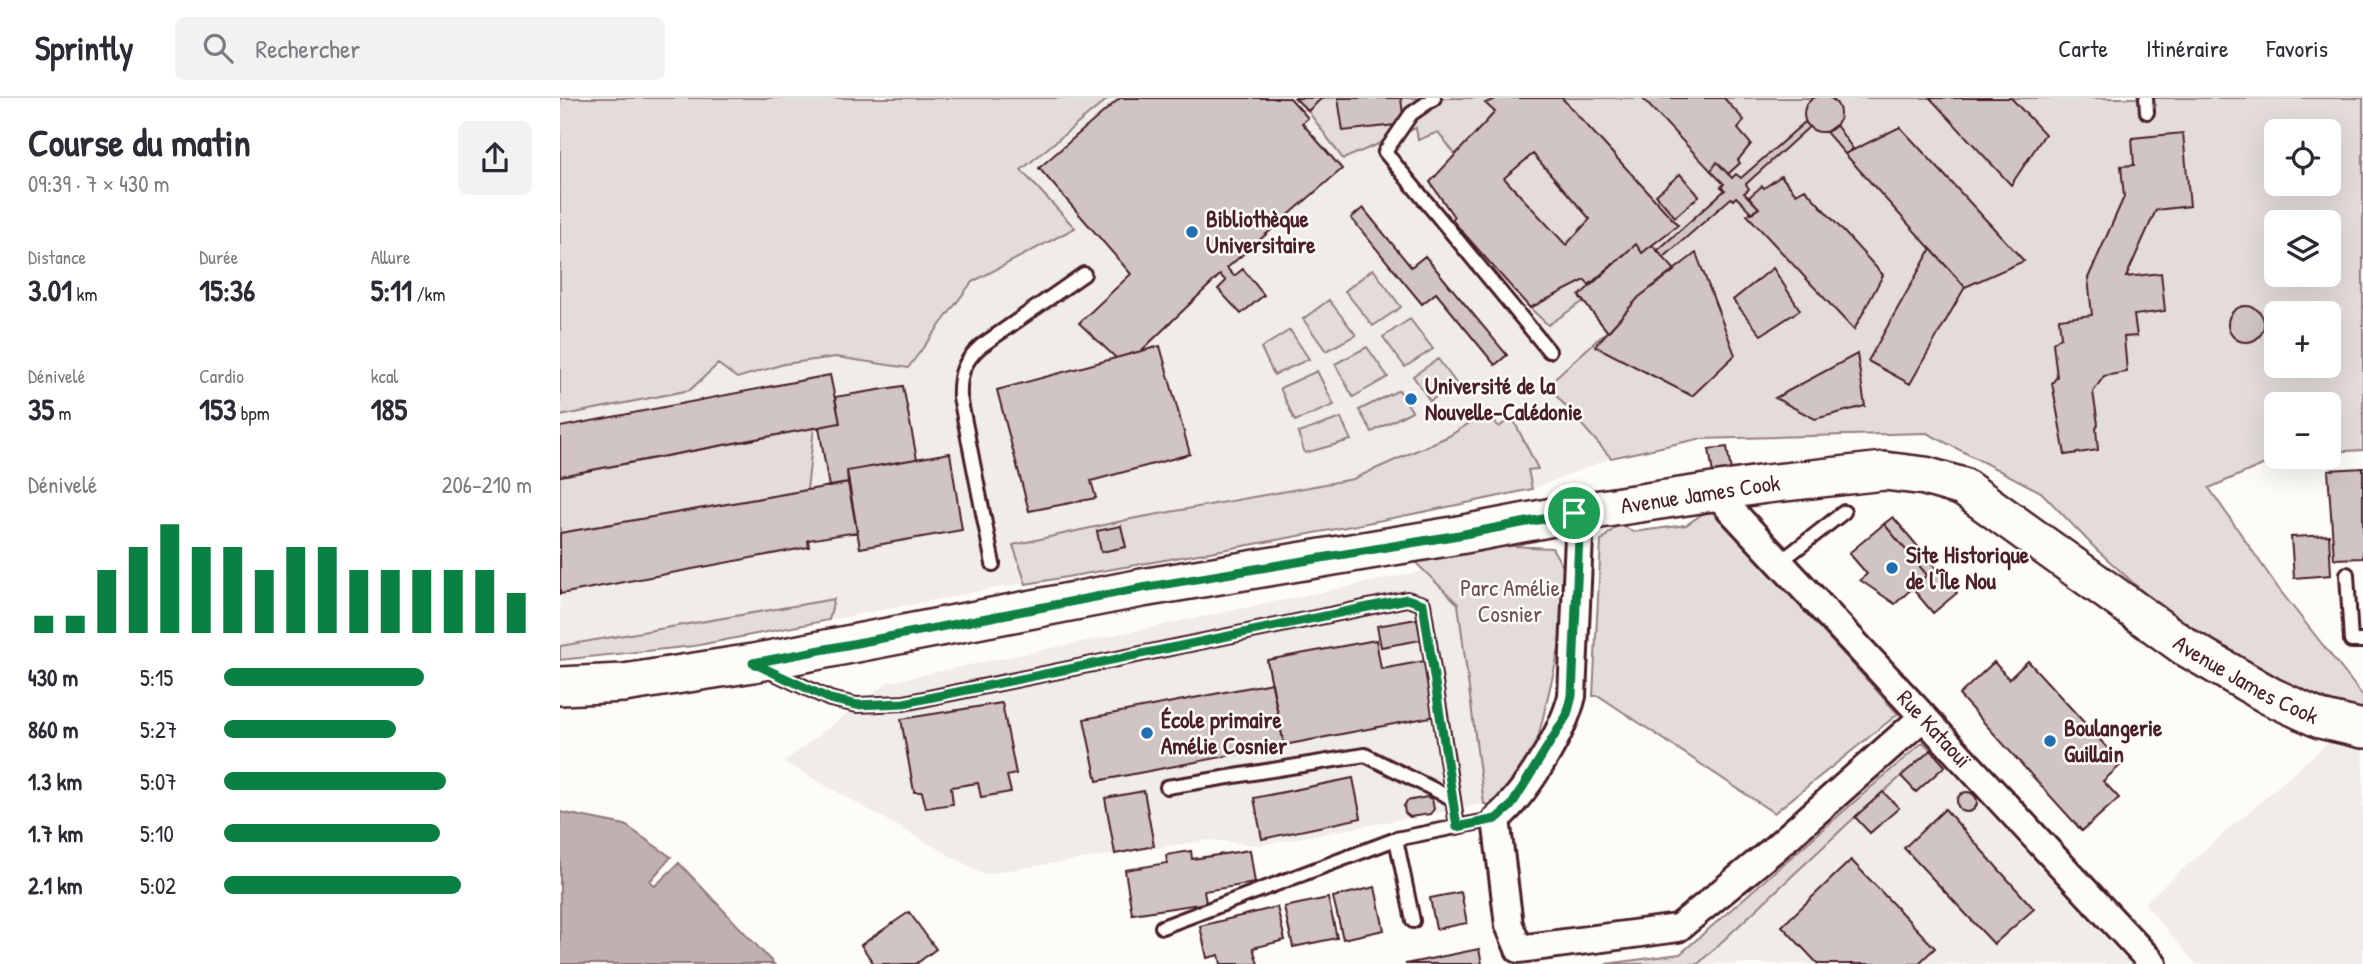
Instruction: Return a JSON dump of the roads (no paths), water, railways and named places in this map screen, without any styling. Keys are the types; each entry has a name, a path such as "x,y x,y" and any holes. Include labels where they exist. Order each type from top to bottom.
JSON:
{"main road":[{"name":"Avenue James Cook","path":"560,686 624,683 753,663 1142,588 1574,513 1766,484 1884,471 1925,476 1963,487 2184,646 2270,696 2320,719 2363,729"}],"street":[{"name":"Rue Kataouï","path":"1716,492 2153,964"},
{"path":"1574,513 1579,537 1572,696 1567,715 1511,806 1496,819 1509,925 1519,949 1678,928 1773,850 1923,717"}],"lane":[{"path":"1434,98 1411,114 1385,152 1549,351"},
{"path":"2146,98 2147,112"},
{"path":"993,565 960,397 963,367 970,355 981,346 1083,274"},
{"path":"1780,562 1844,512"},
{"path":"2347,574 2351,641 2363,641"},
{"path":"753,663 830,699 857,705 904,703 1407,599 1423,604 1457,827"},
{"path":"1167,787 1364,755 1453,799"},
{"path":"1162,928 1396,839 1496,819"},
{"path":"1396,839 1413,921"}],"place":[{"name":"Bibliothèque Universitaire","path":"1192,232"},
{"name":"Université de la Nouvelle-Calédonie","path":"1411,399"},
{"name":"Site Historique de l'Île Nou","path":"1892,568"},
{"name":"École primaire Amélie Cosnier","path":"1147,733"},
{"name":"Boulangerie Guillain","path":"2050,741"}],"park label":[{"name":"Parc Amélie Cosnier","path":"1510,601"}]}
